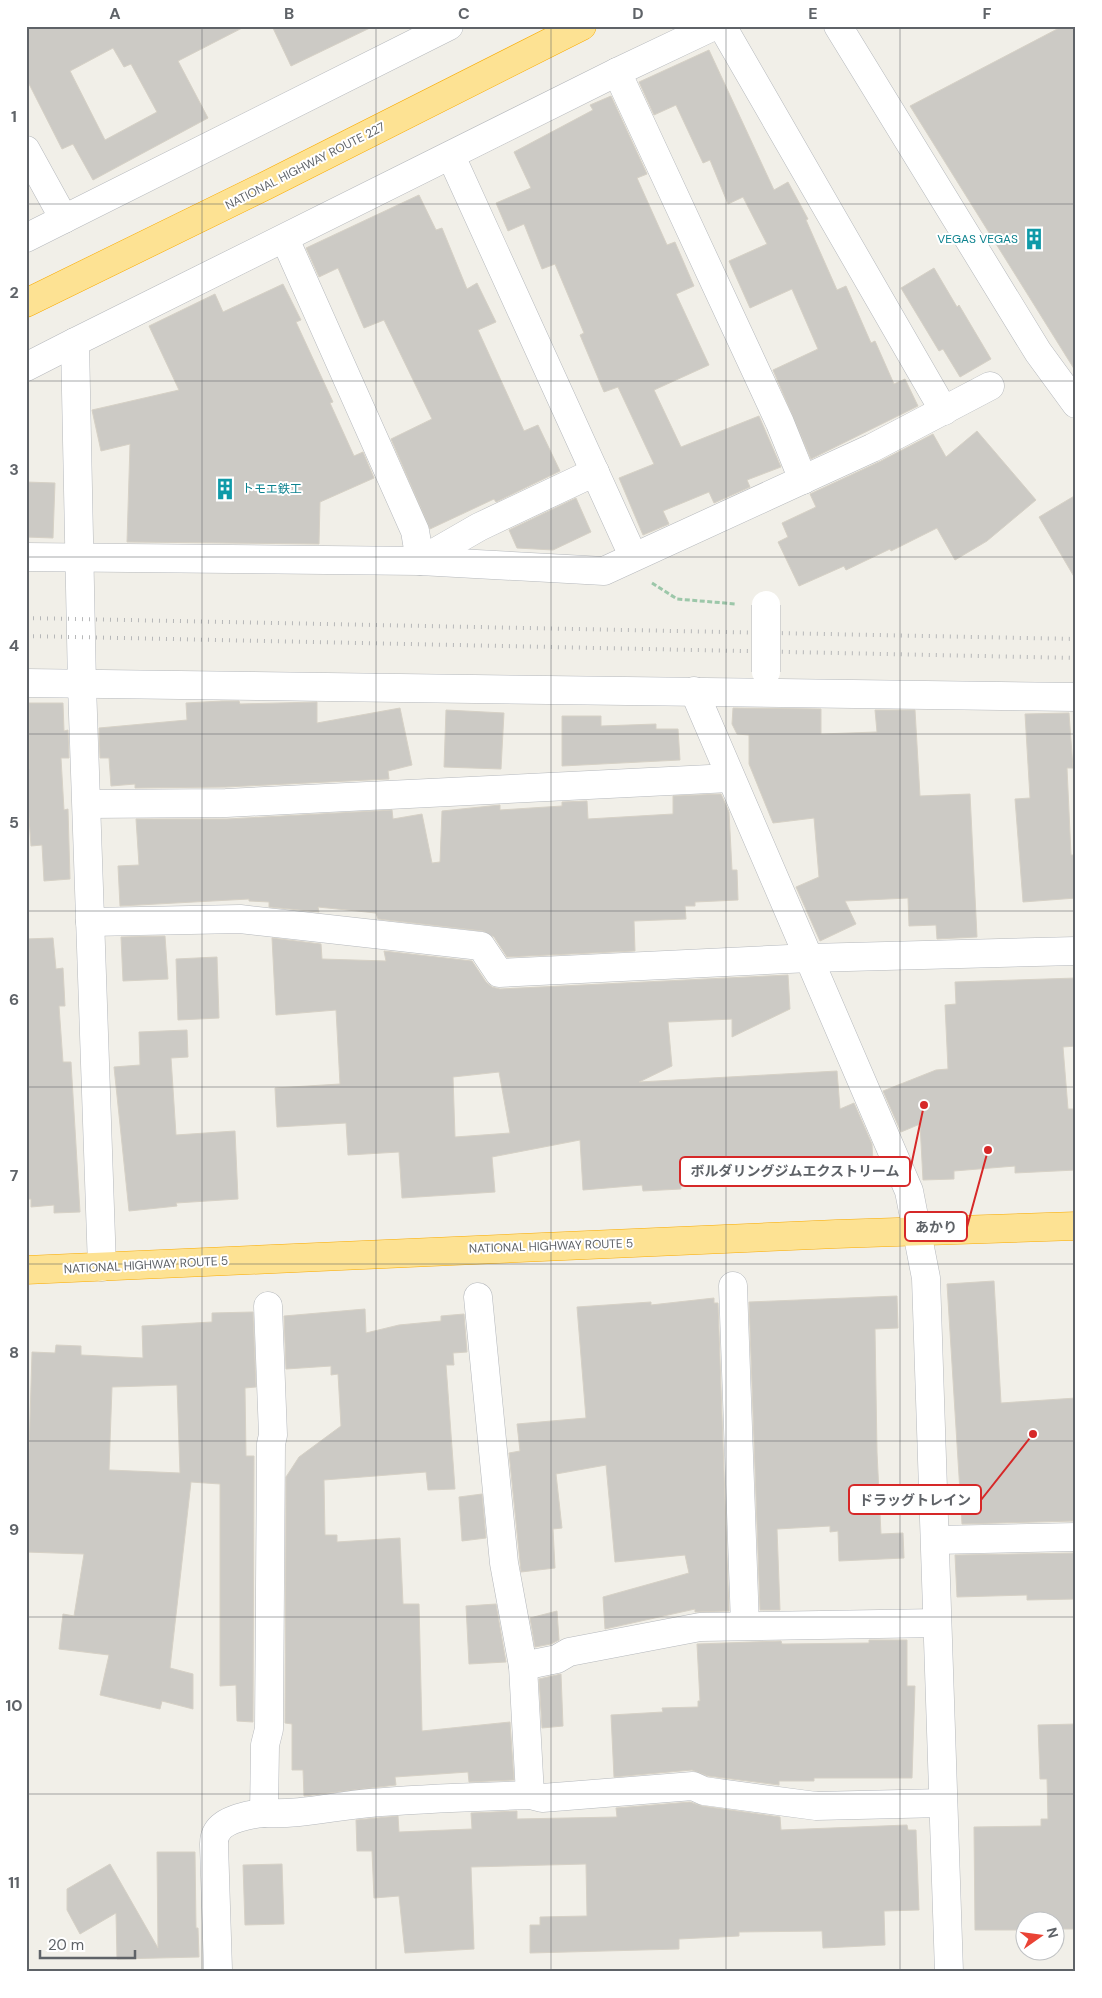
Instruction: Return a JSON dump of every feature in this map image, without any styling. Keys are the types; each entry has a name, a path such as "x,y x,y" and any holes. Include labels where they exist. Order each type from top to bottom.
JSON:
{"highway":[{"name":"NATIONAL HIGHWAY ROUTE 227","path":"26,303 274,182 582,26"},
{"name":"NATIONAL HIGHWAY ROUTE 5","path":"26,1270 918,1231 1076,1226"}],"street":[{"path":"26,238 449,26"},
{"path":"26,367 616,72 714,26"},
{"path":"722,26 944,411"},
{"path":"838,26 1038,352 1076,404"},
{"path":"616,72 780,422 804,480"},
{"path":"26,150 64,219"},
{"path":"450,156 633,556"},
{"path":"285,239 415,531 420,561"},
{"path":"75,342 82,685 102,1267"},
{"path":"26,557 420,561 604,571 633,556 872,448 990,386"},
{"path":"420,561 479,527 595,472"},
{"path":"766,605 766,672"},
{"path":"26,683 1076,697"},
{"path":"694,691 909,1191 918,1231 926,1278 950,1972"},
{"path":"87,804 226,802 730,778"},
{"path":"90,922 240,919 481,946 499,973 810,958 1076,951"},
{"path":"733,1286 745,1625"},
{"path":"478,1297 504,1563 523,1666 530,1795"},
{"path":"264,1813 265,1745 269,1720 271,1444 273,1435 268,1306"},
{"path":"936,1540 1076,1537"},
{"path":"523,1666 557,1659 569,1652 700,1627 937,1623"},
{"path":"218,1970 214,1844 216,1833 224,1825 252,1814 293,1814 369,1803 530,1795 542,1798 693,1786 704,1791 816,1806 943,1803"}],"path":[{"path":"633,556 646,578 661,591 677,599 697,602 766,605"}],"building":[{"path":"26,26 246,26 178,61 208,118 93,180 73,144 62,149 26,78","holes":["113,48 124,67 131,64 157,112 105,140 70,71"]},
{"path":"272,26 374,26 291,66"},
{"name":"VEGAS VEGAS","path":"1063,26 1076,26 1076,372 910,106"},
{"path":"709,50 774,190 788,182 808,219 806,220 837,290 846,286 871,343 875,341 894,384 905,379 918,406 811,459 773,370 818,349 792,289 750,308 729,261 767,244 743,197 728,204 710,160 703,163 676,105 654,115 639,82"},
{"path":"611,96 647,174 637,178 667,245 675,242 694,286 676,294 709,365 654,390 681,447 759,416 781,467 747,480 750,487 714,503 709,492 663,511 669,524 643,535 619,478 654,464 618,387 604,392 580,335 584,333 555,264 542,269 524,224 508,231 496,203 531,188 514,152 593,110 590,105"},
{"path":"419,195 436,230 442,228 467,289 477,283 496,322 478,330 524,431 538,425 560,471 496,502 494,499 430,529 391,439 432,419 384,320 364,328 338,268 319,277 306,248"},
{"path":"934,268 957,307 959,305 991,359 960,377 943,349 939,351 901,288"},
{"path":"283,284 301,320 296,322 333,402 330,403 354,456 363,452 374,478 320,502 319,544 127,542 130,444 101,451 92,410 179,390 149,326 215,294 223,312"},
{"path":"977,431 1036,500 987,541 955,560 937,528 891,551 890,549 846,570 844,566 799,586 778,542 788,537 782,523 816,507 810,494 933,434 946,457"},
{"path":"26,482 55,483 53,538 26,537"},
{"path":"1076,495 1076,580 1039,517"},
{"path":"576,498 591,532 553,550 517,548 509,530"},
{"path":"239,701 240,704 317,702 317,723 400,708 412,765 388,771 389,779 226,787 135,788 135,784 111,786 109,758 100,758 99,728 187,720 186,703"},
{"path":"29,703 63,703 64,731 68,730 69,758 61,758 64,810 68,809 70,879 44,881 42,845 31,846 28,803 26,803 26,769 29,769"},
{"path":"733,708 821,709 821,734 877,732 875,710 915,710 920,796 970,794 977,937 937,939 936,925 909,926 908,898 845,901 856,924 820,941 796,887 819,877 814,818 773,823 749,764 749,735 737,734 732,724"},
{"path":"446,710 504,713 501,769 444,767"},
{"path":"1069,713 1073,768 1067,768 1071,855 1076,855 1076,898 1023,902 1015,799 1030,798 1025,714"},
{"path":"562,716 601,716 601,726 656,724 656,729 678,729 680,760 562,766"},
{"path":"721,794 729,812 732,870 737,870 738,900 695,902 695,906 685,906 686,919 634,921 635,951 507,957 494,937 483,931 378,919 376,913 318,907 319,912 269,907 269,902 249,901 249,899 120,906 118,866 139,865 136,819 227,819 392,810 393,819 422,814 432,863 440,862 442,811 500,805 500,810 562,806 562,802 587,801 588,819 673,814 673,796"},
{"path":"165,936 168,979 123,981 121,937"},
{"path":"53,938 56,969 63,968 65,1006 59,1006 63,1062 71,1062 80,1212 54,1213 54,1205 31,1207 31,1199 26,1199 26,939"},
{"path":"272,938 321,944 322,959 386,961 384,951 472,961 486,982 492,987 500,989 788,975 790,1009 732,1037 732,1019 668,1022 672,1066 639,1082 837,1071 840,1109 854,1103 872,1144 874,1179 835,1183 835,1178 778,1183 778,1178 710,1181 710,1184 681,1186 681,1189 643,1191 642,1185 583,1190 580,1140 492,1157 495,1192 402,1198 399,1152 348,1155 346,1123 277,1127 275,1088 340,1084 336,1010 276,1015","holes":["499,1072 510,1133 455,1137 453,1077"]},
{"path":"217,957 219,1018 178,1020 176,959"},
{"path":"1076,978 1076,1046 1063,1047 1068,1109 1076,1109 1076,1170 1015,1173 1015,1166 954,1171 954,1179 923,1180 920,1124 901,1132 883,1091 936,1070 948,1069 945,1005 956,1004 955,982"},
{"path":"187,1030 188,1057 171,1058 176,1135 235,1131 238,1199 176,1203 177,1206 129,1211 114,1067 140,1065 139,1032"},
{"path":"994,1281 1001,1403 1076,1398 1076,1521 962,1524 947,1284"},
{"path":"897,1296 898,1328 875,1329 877,1452 881,1534 903,1533 904,1558 839,1561 838,1531 830,1532 830,1526 777,1529 780,1610 760,1610 749,1302"},
{"path":"714,1298 714,1303 718,1303 729,1611 695,1612 695,1609 605,1629 603,1597 689,1573 685,1555 615,1562 606,1465 556,1474 562,1528 553,1529 555,1568 521,1572 509,1453 520,1451 517,1424 586,1418 577,1307 651,1302 651,1305"},
{"path":"365,1309 366,1333 399,1325 441,1321 441,1316 464,1314 467,1352 453,1353 454,1365 446,1365 455,1489 428,1490 426,1472 324,1480 325,1535 337,1535 337,1542 400,1538 403,1604 419,1604 422,1731 510,1722 514,1780 469,1782 468,1772 395,1777 396,1785 304,1796 303,1770 292,1770 292,1724 285,1723 286,1477 299,1457 341,1426 338,1374 331,1375 331,1366 286,1369 284,1316"},
{"path":"253,1312 256,1387 245,1388 246,1456 254,1456 253,1722 237,1721 236,1685 220,1686 220,1484 191,1482 170,1668 193,1674 193,1709 162,1701 160,1709 100,1695 109,1655 59,1649 63,1614 74,1616 84,1554 26,1552 32,1352 55,1353 56,1345 81,1346 81,1355 143,1358 142,1326 212,1322 212,1313","holes":["177,1385 180,1473 109,1470 112,1387"]},
{"path":"482,1494 486,1538 462,1541 459,1497"},
{"path":"1076,1553 1076,1599 1027,1600 1027,1595 957,1597 955,1555"},
{"path":"496,1604 506,1662 469,1664 466,1606"},
{"path":"557,1611 559,1640 551,1644 535,1647 530,1618"},
{"path":"869,1640 907,1640 907,1686 915,1686 912,1778 814,1778 814,1781 779,1781 779,1785 708,1776 692,1770 614,1777 611,1715 663,1712 662,1708 698,1707 698,1701 700,1701 697,1644 781,1641 782,1644 869,1643"},
{"path":"561,1674 563,1726 542,1728 539,1679"},
{"path":"1076,1724 1076,1929 1064,1929 1064,1910 1014,1910 1014,1930 975,1930 974,1827 1041,1826 1041,1819 1048,1819 1047,1779 1040,1779 1038,1725"},
{"path":"690,1802 702,1806 780,1817 781,1830 907,1825 908,1830 916,1830 919,1910 884,1911 885,1945 823,1948 822,1931 739,1932 739,1936 679,1939 679,1949 530,1953 530,1925 540,1925 540,1917 587,1916 586,1864 471,1867 474,1949 405,1953 399,1896 374,1898 372,1851 357,1851 356,1820 398,1816 399,1832 472,1829 471,1813 517,1811 517,1819 617,1817 616,1808"},
{"path":"157,1852 195,1852 196,1928 198,1928 199,1957 117,1959 116,1913 80,1934 67,1910 67,1889 110,1864 158,1948"},
{"path":"282,1864 284,1924 245,1925 243,1865"}],"railway":[{"path":"26,618 1076,639"},
{"path":"26,636 1076,658"}],"place":[{"name":"VEGAS VEGAS","path":"1034,239"},
{"name":"トモエ鉄工","path":"225,489"},
{"name":"ボルダリングジムエクストリーム","path":"924,1105"},
{"name":"あかり","path":"988,1150"},
{"name":"ドラッグトレイン","path":"1033,1434"}]}
